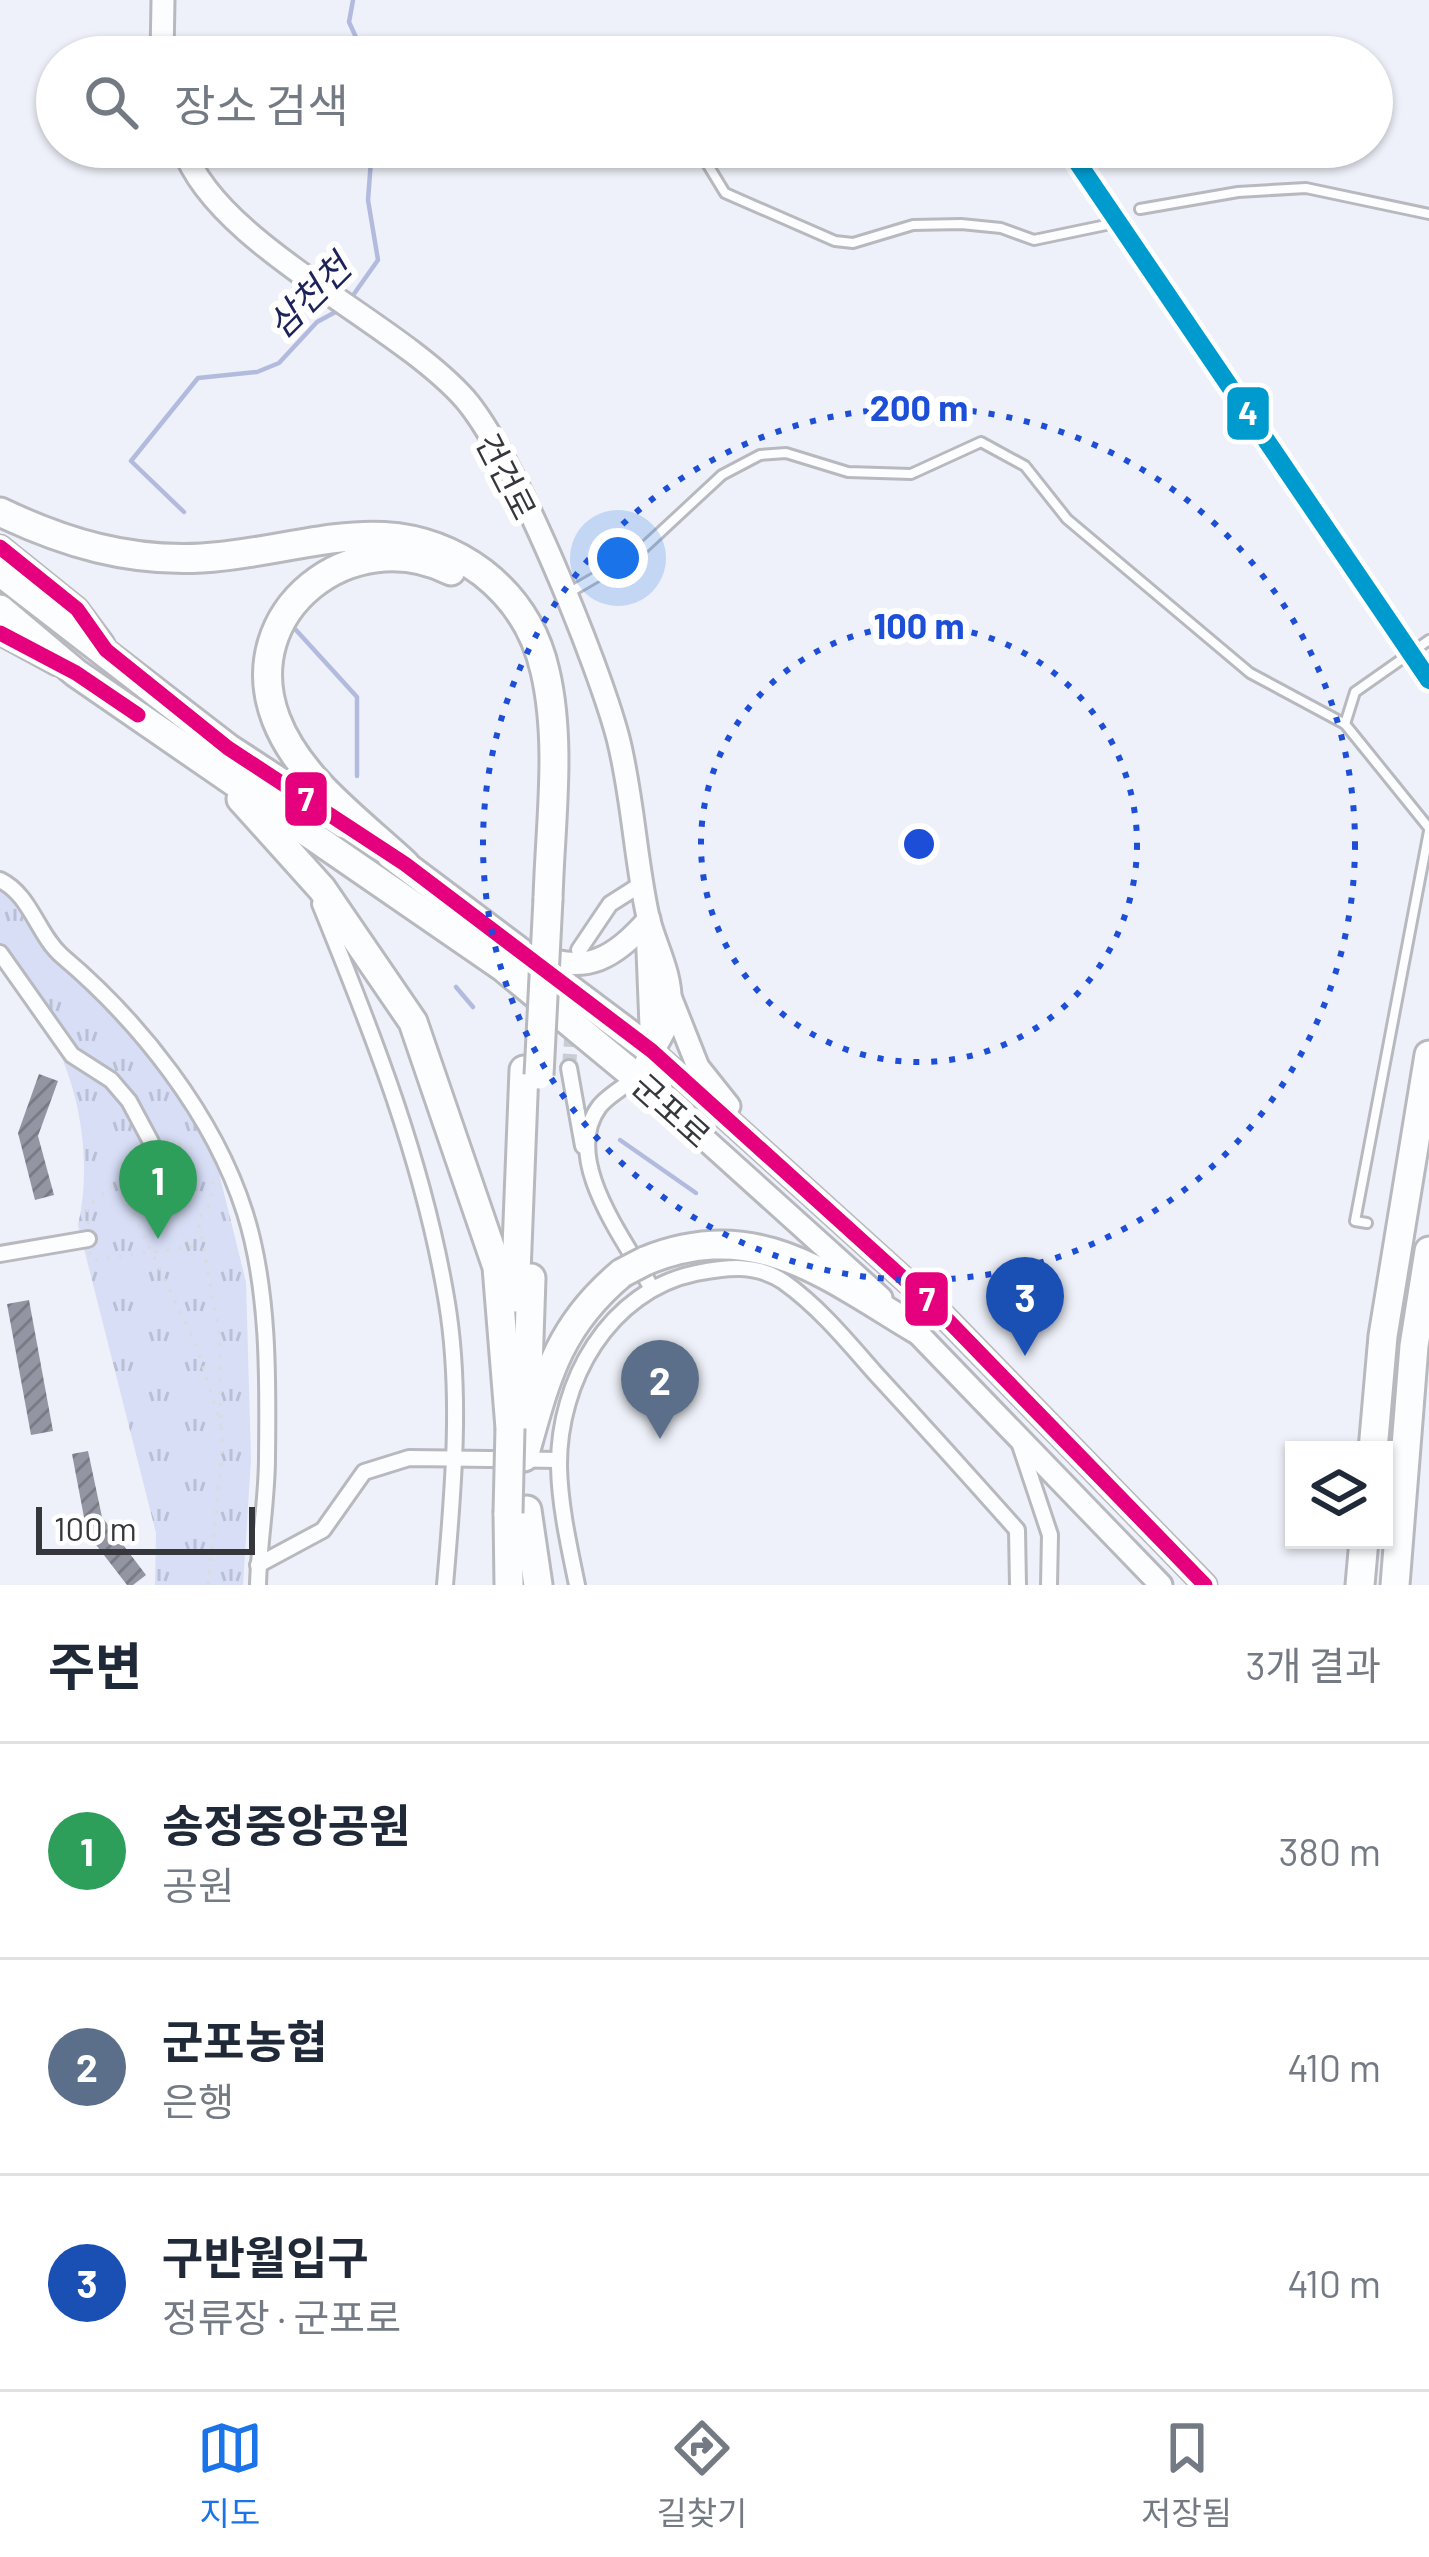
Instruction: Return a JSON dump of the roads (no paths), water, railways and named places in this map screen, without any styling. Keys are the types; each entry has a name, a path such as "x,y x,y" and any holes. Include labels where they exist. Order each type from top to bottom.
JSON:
{"highway":[{"path":"0,512 64,543 122,554 200,558 343,536 402,534 453,552 514,602 533,633 546,673 553,749 539,897 518,1512 509,1585"},
{"path":"405,864 302,767 274,716 270,664 282,617 307,588 341,564 395,554 446,568 488,599 515,635 530,675 539,897"},
{"path":"0,572 106,650"},
{"path":"0,609 76,673"},
{"name":"군포로","path":"106,650 228,748 405,864 652,1051"},
{"name":"군포로","path":"76,673 504,968 636,1077"},
{"path":"210,764 308,873 374,958 413,1022 497,1267 520,1438"},
{"path":"1373,1441 1383,1336 1429,1055"},
{"path":"520,1438 541,1399 560,1340 588,1302 633,1267 687,1244 734,1244 794,1256 916,1329"},
{"path":"1395,1585 1414,1346 1429,1251"},
{"path":"518,1512 538,1585"},
{"path":"1360,1585 1363,1549"}],"main road":[{"path":"162,36 163,0"},
{"name":"건건로","path":"198,168 234,219 437,370 468,403 497,449 563,596 617,734 649,919 671,999 698,1067 729,1106 726,1118"},
{"name":"군포로","path":"0,547 77,609 106,650"},
{"name":"군포로","path":"0,633 76,673"},
{"path":"519,947 562,966 588,966 622,950 649,919"},
{"name":"건건로","path":"649,919 644,941 652,1051"},
{"path":"636,1077 668,1024 671,999"},
{"name":"군포로","path":"652,1051 934,1306 1205,1585"},
{"name":"군포로","path":"636,1077 916,1329 1161,1585"}],"street":[{"path":"308,873 407,1127 447,1305 456,1460 446,1585"},
{"path":"0,880 14,887 56,951 100,987 158,1057 220,1154 244,1212 260,1279 267,1460 258,1585"},
{"path":"579,950 610,904 643,883"},
{"path":"0,953 72,1055 111,1080 129,1101 151,1142"},
{"path":"569,1068 588,1168 652,1288"},
{"path":"588,1168 587,1137 599,1107 636,1077"},
{"path":"0,1254 88,1239"},
{"path":"578,1585 561,1508 559,1460 581,1368 599,1333 652,1288 738,1265 781,1280 825,1318 1017,1530 1018,1585"},
{"path":"1016,1435 1050,1535 1048,1585"},
{"path":"259,1564 323,1530 364,1472 409,1458 559,1460"}],"lane":[{"path":"710,168 725,193 835,241 853,244 913,225 1001,228 1034,240 1106,225"},
{"path":"1140,209 1166,201 1290,188 1429,214"},
{"path":"563,596 638,554 722,476 760,455 786,453 848,472 911,474 981,442 1025,466 1067,519 1250,673 1345,724 1429,829 1355,1221 1367,1223"},
{"path":"1345,724 1355,692 1429,640"}],"waterway":[{"name":"삼천천","path":"353,0 349,22 355,36"},
{"name":"삼천천","path":"349,301 378,260 368,200 370,168"},
{"name":"삼천천","path":"184,512 131,461 198,378 257,372 279,363 317,322 341,309"},
{"name":"삼천천","path":"296,630 357,697 357,776"},
{"name":"삼천천","path":"456,987 473,1007"},
{"name":"삼천천","path":"620,1140 696,1193"}],"tunnel":[{"path":"569,1068 572,1026"}],"place":[{"name":"송정중앙공원","path":"158,1239"},
{"name":"구반월입구","path":"1025,1356"},
{"name":"군포농협","path":"660,1439"}]}
